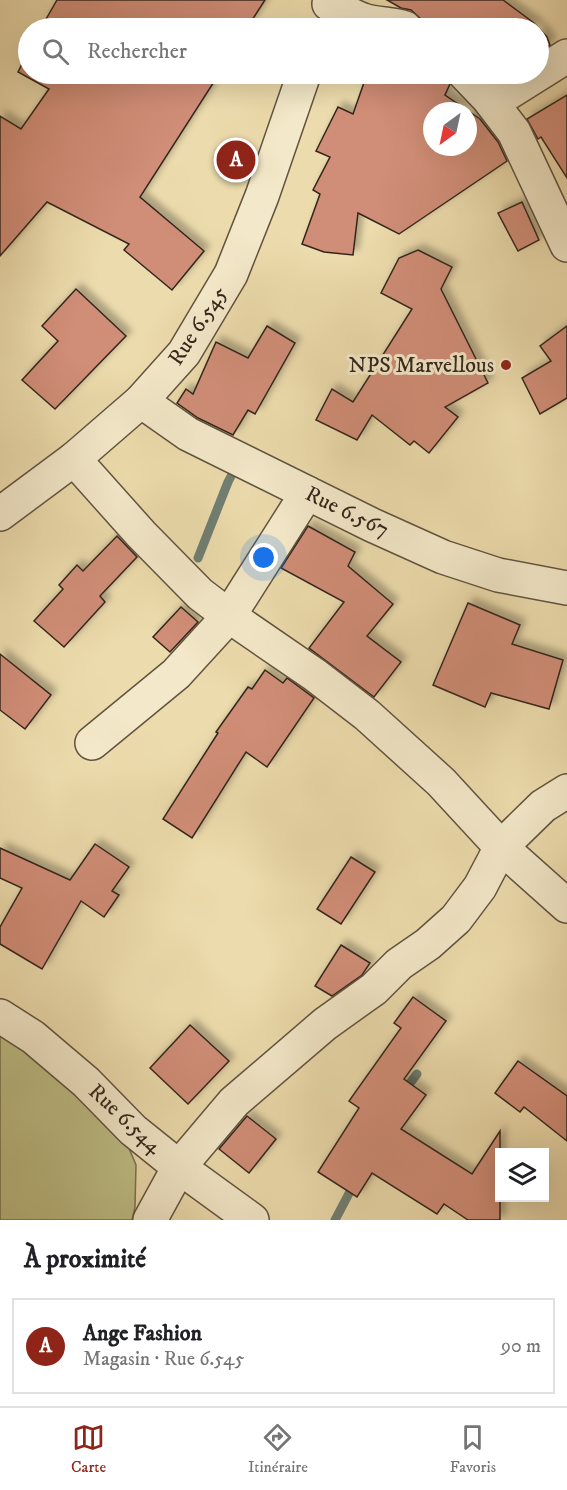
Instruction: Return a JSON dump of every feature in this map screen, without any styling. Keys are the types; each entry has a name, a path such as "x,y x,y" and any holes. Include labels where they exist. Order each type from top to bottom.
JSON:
{"street":[{"path":"326,11 354,18"},
{"path":"549,67 567,56"},
{"name":"Rue 6.545","path":"0,514 74,459 141,401 184,353 231,274 262,196 301,84"},
{"path":"474,84 514,132 567,245"},
{"path":"492,103 522,84"},
{"name":"Rue 6.567","path":"141,401 188,434 307,494 443,557 498,575 567,588"},
{"path":"74,459 200,594 315,675 367,715 441,782 501,847 567,906"},
{"path":"92,743 176,674 229,616 307,494"},
{"path":"150,1220 179,1167 234,1102 325,1024 374,989 399,964 428,944 456,919 480,887 501,847 543,806 567,791"},
{"name":"Rue 6.544","path":"0,1016 33,1037 86,1082 133,1130 252,1220"}],"green space":[{"path":"0,1034 75,1087 128,1146 136,1165 135,1207 132,1220 0,1220"}],"building":[{"path":"57,0 265,0 253,18 47,18"},
{"path":"387,0 503,0 527,18 420,18 411,10 401,8"},
{"path":"40,84 213,84 140,197 204,251 172,290 124,250 129,244 47,202 0,256 0,116 21,129 49,89"},
{"path":"364,84 450,84 445,95 455,102 423,102 423,156 477,156 477,117 498,142 507,161 399,234 358,213 353,255 324,252 302,244 320,194 313,190 330,157 316,151 338,107 353,114"},
{"path":"567,95 567,178 541,137 538,139 527,119"},
{"path":"522,202 539,240 518,251 498,213"},
{"path":"418,250 452,267 441,289 488,383 445,407 458,417 429,453 414,441 410,445 372,415 357,440 316,420 332,389 353,402 412,309 381,293 399,258"},
{"path":"76,289 126,336 55,409 22,380 58,341 42,326"},
{"path":"267,326 295,343 255,414 248,410 233,435 198,418 177,403 186,389 193,394 216,342 248,358"},
{"path":"567,326 567,398 540,414 522,378 551,361 540,346"},
{"path":"308,526 355,552 348,566 393,604 367,636 401,662 374,697 309,648 344,602 281,568"},
{"path":"117,536 137,557 100,596 105,602 64,647 34,621 63,589 59,585 77,565 83,571"},
{"path":"468,603 520,625 512,644 563,660 549,709 491,693 485,707 433,685"},
{"path":"181,607 198,622 170,652 153,637"},
{"path":"0,654 51,695 25,729 0,710"},
{"path":"265,670 283,683 287,678 314,698 267,767 246,752 192,838 163,819 218,733 216,732 248,687 252,689"},
{"path":"95,844 129,867 112,891 119,895 104,917 81,901 42,969 0,944 0,927 22,888 0,878 0,848 70,880"},
{"path":"351,857 375,872 341,924 317,909"},
{"path":"341,945 370,963 362,975 332,996 315,986"},
{"path":"413,997 446,1021 404,1079 426,1095 401,1129 472,1174 500,1131 500,1148 495,1148 495,1202 500,1202 500,1220 468,1220 444,1204 437,1214 372,1173 357,1197 318,1172 359,1108 349,1101 401,1028 394,1023"},
{"path":"190,1025 229,1061 188,1104 150,1068"},
{"path":"518,1061 567,1096 567,1141 524,1107 520,1112 495,1093"},
{"path":"247,1116 276,1139 249,1173 219,1149"}],"waterway":[{"path":"198,558 237,465"},
{"path":"404,1091 417,1074"},
{"path":"335,1220 355,1182"}],"place":[{"name":"Ange Fashion","path":"236,160"},
{"name":"NPS Marvellous","path":"506,365"}]}
